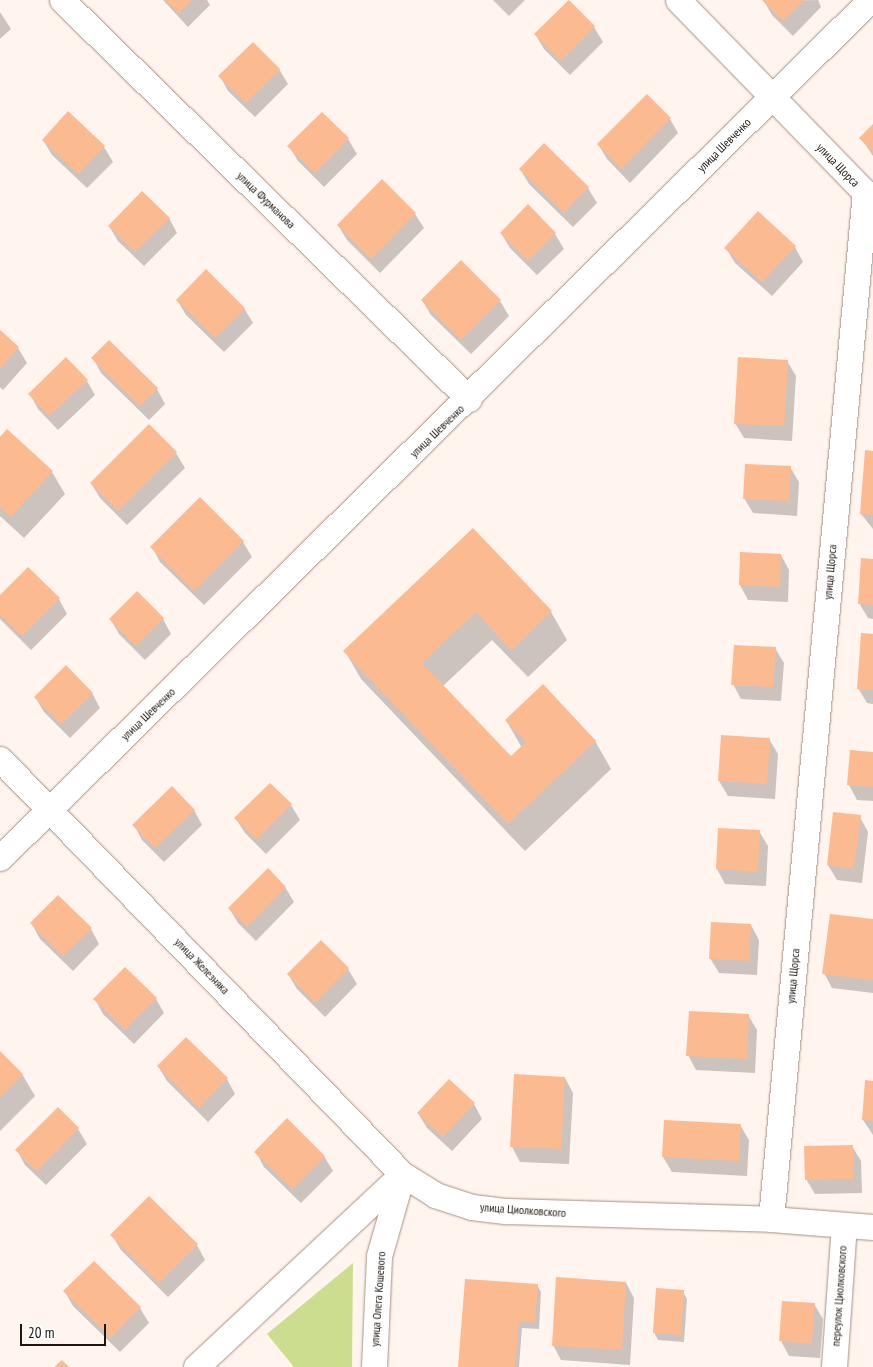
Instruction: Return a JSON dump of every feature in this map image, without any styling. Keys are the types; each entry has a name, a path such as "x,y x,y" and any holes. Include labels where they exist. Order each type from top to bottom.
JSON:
{"street":[{"name":"улица Фурманова","path":"62,0 469,399"},
{"name":"улица Щорса","path":"678,0 865,192 770,1219"},
{"name":"улица Шевченко","path":"0,858 469,399 870,0"},
{"name":"улица Железняка","path":"0,759 51,809 402,1174"},
{"name":"улица Циолковского","path":"402,1174 435,1195 472,1207 507,1211 770,1219 873,1227"},
{"path":"196,1367 402,1174"},
{"name":"улица Олега Кошевого","path":"374,1367 379,1256 402,1174"},
{"name":"переулок Циолковского","path":"834,1367 844,1225"}],"green space":[{"path":"353,1263 352,1367 294,1367 267,1334"}],"building":[{"path":"165,0 192,0 179,13"},
{"path":"569,0 595,26 561,61 534,34"},
{"path":"762,0 805,0 783,21"},
{"path":"253,42 280,69 246,103 218,76"},
{"path":"647,94 671,118 621,169 597,144"},
{"path":"68,111 105,146 78,174 42,140"},
{"path":"322,112 349,138 315,173 287,146"},
{"path":"873,124 873,152 859,138"},
{"path":"544,143 589,187 564,213 519,169"},
{"path":"382,179 416,213 371,259 337,225"},
{"path":"142,191 170,218 135,252 108,226"},
{"path":"528,204 556,233 528,261 500,233"},
{"path":"758,211 796,246 762,282 724,248"},
{"path":"461,260 501,300 461,340 421,300"},
{"path":"206,269 245,308 215,338 176,300"},
{"path":"0,330 19,347 0,369"},
{"path":"109,340 158,388 140,406 91,358"},
{"path":"66,357 88,380 49,416 28,394"},
{"path":"738,357 788,360 784,426 734,424"},
{"path":"149,424 177,452 118,511 90,483"},
{"path":"7,429 53,471 11,517 0,507 0,437"},
{"path":"865,450 873,451 873,515 860,514"},
{"path":"745,464 791,466 789,501 743,499"},
{"path":"200,497 244,541 194,591 150,547"},
{"path":"473,528 552,611 511,650 476,612 422,663 511,756 526,742 505,720 543,684 596,741 508,824 343,651"},
{"path":"740,552 781,554 780,587 739,585"},
{"path":"861,558 873,559 873,605 858,604"},
{"path":"28,567 60,598 22,636 0,615 0,595"},
{"path":"137,591 164,618 136,646 109,619"},
{"path":"861,633 873,634 873,690 857,689"},
{"path":"734,645 776,647 773,687 731,685"},
{"path":"66,665 93,693 61,724 34,697"},
{"path":"721,735 770,738 767,784 718,781"},
{"path":"850,750 873,752 873,787 847,785"},
{"path":"270,783 292,804 257,840 234,818"},
{"path":"172,786 195,810 155,848 132,825"},
{"path":"833,812 861,815 854,869 827,865"},
{"path":"718,828 760,830 758,872 716,869"},
{"path":"268,868 286,887 247,927 228,908"},
{"path":"58,895 92,928 63,956 30,923"},
{"path":"830,914 873,919 873,980 822,974"},
{"path":"711,922 751,924 749,961 709,959"},
{"path":"321,940 349,968 315,1003 287,974"},
{"path":"125,967 157,998 125,1030 93,999"},
{"path":"689,1011 749,1014 747,1059 686,1056"},
{"path":"186,1037 228,1078 199,1108 157,1066"},
{"path":"0,1051 23,1074 0,1097"},
{"path":"514,1074 565,1077 561,1149 510,1147"},
{"path":"449,1079 475,1103 443,1137 417,1113"},
{"path":"865,1080 873,1081 873,1121 862,1120"},
{"path":"58,1107 79,1128 37,1171 15,1150"},
{"path":"287,1118 325,1156 292,1189 254,1152"},
{"path":"664,1120 741,1124 739,1161 662,1157"},
{"path":"853,1145 854,1179 805,1180 804,1146"},
{"path":"149,1196 198,1244 159,1283 110,1235"},
{"path":"94,1261 141,1307 111,1338 63,1291"},
{"path":"556,1277 626,1282 622,1350 552,1346"},
{"path":"465,1279 538,1284 535,1322 519,1321 515,1367 458,1367"},
{"path":"656,1288 684,1290 681,1335 653,1333"},
{"path":"782,1301 815,1303 812,1344 779,1341"},
{"path":"62,1360 69,1367 54,1367"}]}
